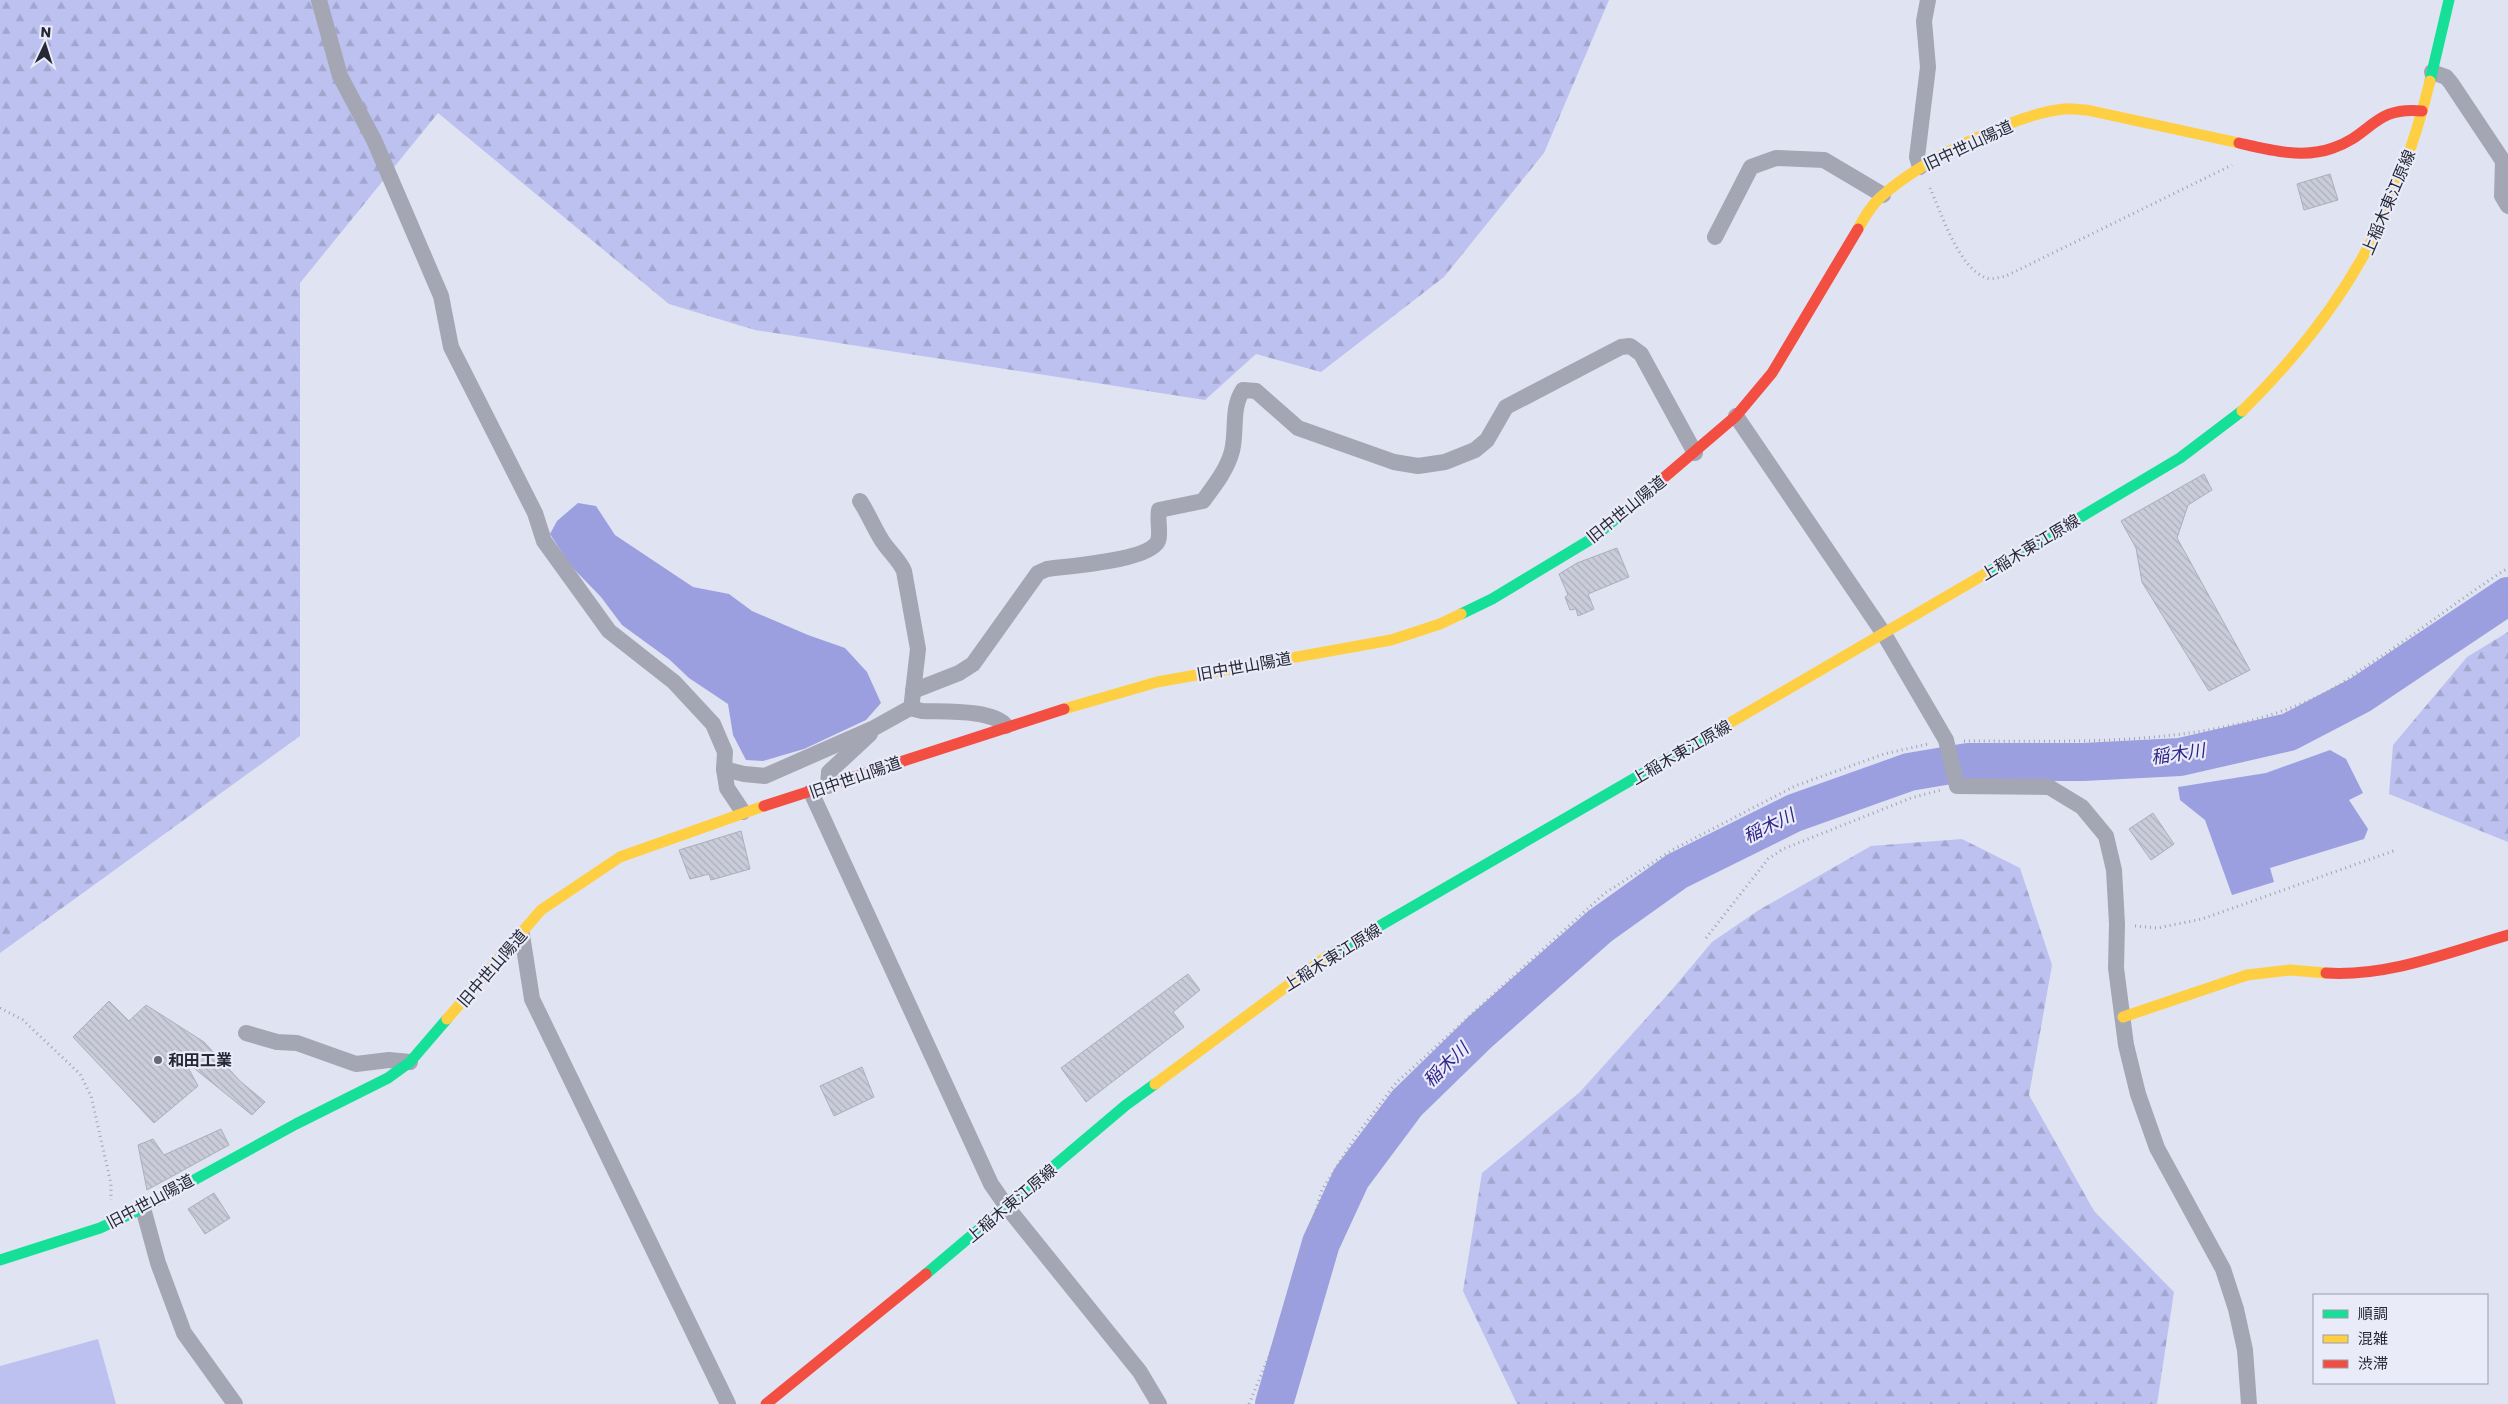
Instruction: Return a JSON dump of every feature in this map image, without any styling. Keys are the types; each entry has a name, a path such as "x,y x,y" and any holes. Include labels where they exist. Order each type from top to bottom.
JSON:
{"street":[{"path":"319,0 340,76 374,140 441,296 451,347 535,513 544,541 609,631 674,682 713,724 725,752 726,788 743,812"},
{"path":"1920,167 1917,158 1928,67 1924,21 1928,0"},
{"name":"上稲木東江原線","path":"766,1404 1007,1207 1126,1106 1315,964 1884,634 2180,458 2224,426 2255,396 2332,309 2360,265 2382,225 2403,171 2422,111 2449,0"},
{"path":"2432,72 2446,78 2451,83 2503,161 2502,196 2508,206"},
{"name":"旧中世山陽道","path":"0,1260 100,1228 143,1208 287,1128 388,1078 410,1062 542,910 620,857 743,812 810,792 1006,726 1157,682 1390,640 1440,624 1492,598 1593,538 1695,453 1736,416 1772,373 1869,210 1884,195 1920,167 2006,126 2064,109 2087,110 2278,152 2303,153 2332,149 2359,136 2392,112 2407,109 2422,111"},
{"path":"1715,237 1752,167 1776,158 1824,160 1884,195"},
{"path":"913,691 959,674 973,664 1038,573 1142,554 1153,548 1158,540 1159,510 1203,501 1220,479 1232,451 1237,399 1243,390 1256,391 1298,428 1394,462 1418,466 1445,462 1474,450 1487,440 1506,407 1621,347 1630,346 1641,354 1695,453"},
{"path":"1736,416 1884,634 1946,743 1956,783 2049,787 2082,806 2106,836 2114,870 2117,924 2116,968 2126,1045 2138,1094 2157,1148 2223,1269 2236,1309 2245,1350 2248,1404"},
{"path":"860,501 880,538 904,571 918,649 910,708"},
{"path":"724,768 744,774 765,776 874,728 910,708 922,711 990,715 1001,720 1006,726"},
{"path":"828,786 829,772 874,728"},
{"path":"810,792 991,1184 1007,1207 1140,1372 1159,1404"},
{"path":"2123,1017 2247,975 2290,970 2346,974 2386,970 2508,934"},
{"path":"522,935 528,984 532,999 728,1404"},
{"path":"246,1033 277,1042 298,1043 356,1064 389,1060 410,1062"},
{"path":"143,1208 158,1263 184,1333 236,1404"}],"path":[{"path":"1920,167 1963,259 1978,274 1989,279 2006,276 2238,162 2249,145"},
{"path":"1249,1404 1283,1323 1322,1190 1356,1136 1396,1083 1605,893 1674,849 1795,786 1884,754 1946,743 2105,740 2175,736 2256,721 2328,692 2396,647 2472,591 2508,568"},
{"path":"1706,938 1768,859 1783,849 1911,798 1956,783"},
{"path":"2117,924 2157,928 2202,918 2396,850"},
{"path":"0,1008 23,1020 80,1074 87,1089 111,1184 112,1201 100,1228"}],"green space":[{"path":"0,0 1609,0 1544,153 1444,277 1321,372 1256,354 1205,400 755,330 669,304 438,113 300,283 300,736 0,953"},
{"path":"2508,632 2508,842 2389,794 2393,745 2467,657"},
{"path":"1962,839 2020,868 2052,965 2029,1095 2094,1211 2174,1292 2157,1404 1517,1404 1463,1291 1482,1173 1580,1092 1670,992 1712,942 1759,910 1871,846"},
{"path":"98,1339 116,1404 0,1404 0,1366"}],"shaded area":[{"path":"578,503 596,506 615,535 693,587 729,594 752,611 808,635 845,648 867,672 881,703 866,720 804,749 763,761 746,760 733,735 728,704 689,678 670,660 622,625 601,597 570,565 550,534 557,521"},
{"path":"2330,750 2346,759 2363,793 2349,800 2368,829 2364,839 2270,868 2274,882 2232,895 2205,820 2180,800 2178,787 2266,773"}],"building":[{"path":"2330,174 2338,200 2304,210 2297,184"},
{"path":"2204,474 2212,490 2188,505 2177,538 2250,670 2209,691 2142,582 2136,548 2121,521"},
{"path":"1617,548 1629,577 1588,594 1594,609 1578,616 1576,609 1570,610 1565,597 1568,595 1559,574 1577,563"},
{"path":"2153,813 2174,844 2151,860 2129,829"},
{"path":"741,831 750,869 711,880 709,874 690,879 679,850"},
{"path":"1188,974 1200,990 1173,1012 1184,1027 1086,1102 1061,1068"},
{"name":"和田工業","path":"109,1001 129,1021 146,1005 204,1042 240,1081 265,1102 252,1115 184,1060 198,1086 154,1123 73,1037"},
{"path":"862,1067 874,1097 834,1116 820,1086"},
{"path":"221,1129 229,1145 147,1190 138,1145 153,1139 164,1155"},
{"path":"214,1193 230,1218 205,1234 188,1209"}],"waterway":[{"name":"稲木川","path":"1274,1404 1321,1243 1351,1178 1407,1103 1480,1032 1600,926 1677,871 1794,813 1909,772 1968,762 2083,762 2180,757 2289,732 2360,695 2508,596"}],"traffic: fast":[{"path":"2430,81 2449,0"},
{"path":"1985,574 2180,458 2242,411"},
{"path":"1461,614 1492,599 1593,538 1660,481"},
{"path":"1326,957 1716,731"},
{"path":"0,1260 100,1228 143,1208 296,1124 388,1078 410,1062 447,1019"},
{"path":"926,1274 1126,1105 1155,1084"}],"traffic: slow":[{"path":"2242,411 2309,337 2337,299 2361,260 2401,176 2417,130 2430,81"},
{"path":"1858,229 1869,210 1879,199 1920,168 1995,130 2043,113 2067,109 2087,110 2239,143"},
{"path":"1716,731 1985,574"},
{"path":"1064,709 1157,682 1391,640 1440,624 1461,614"},
{"path":"447,1019 541,910 620,857 764,806"},
{"path":"1155,1084 1326,957"},
{"path":"2123,1017 2247,975 2290,970 2326,973"}],"traffic: jam":[{"path":"2239,143 2286,152 2310,153 2322,151 2333,148 2357,136 2383,117 2393,113 2422,111"},
{"path":"1660,481 1736,416 1772,373 1858,229"},
{"path":"764,806 1064,709"},
{"path":"2326,973 2349,973 2395,967 2441,956 2508,935"},
{"path":"766,1404 926,1274"}],"place":[{"name":"和田工業","path":"158,1060"}]}
